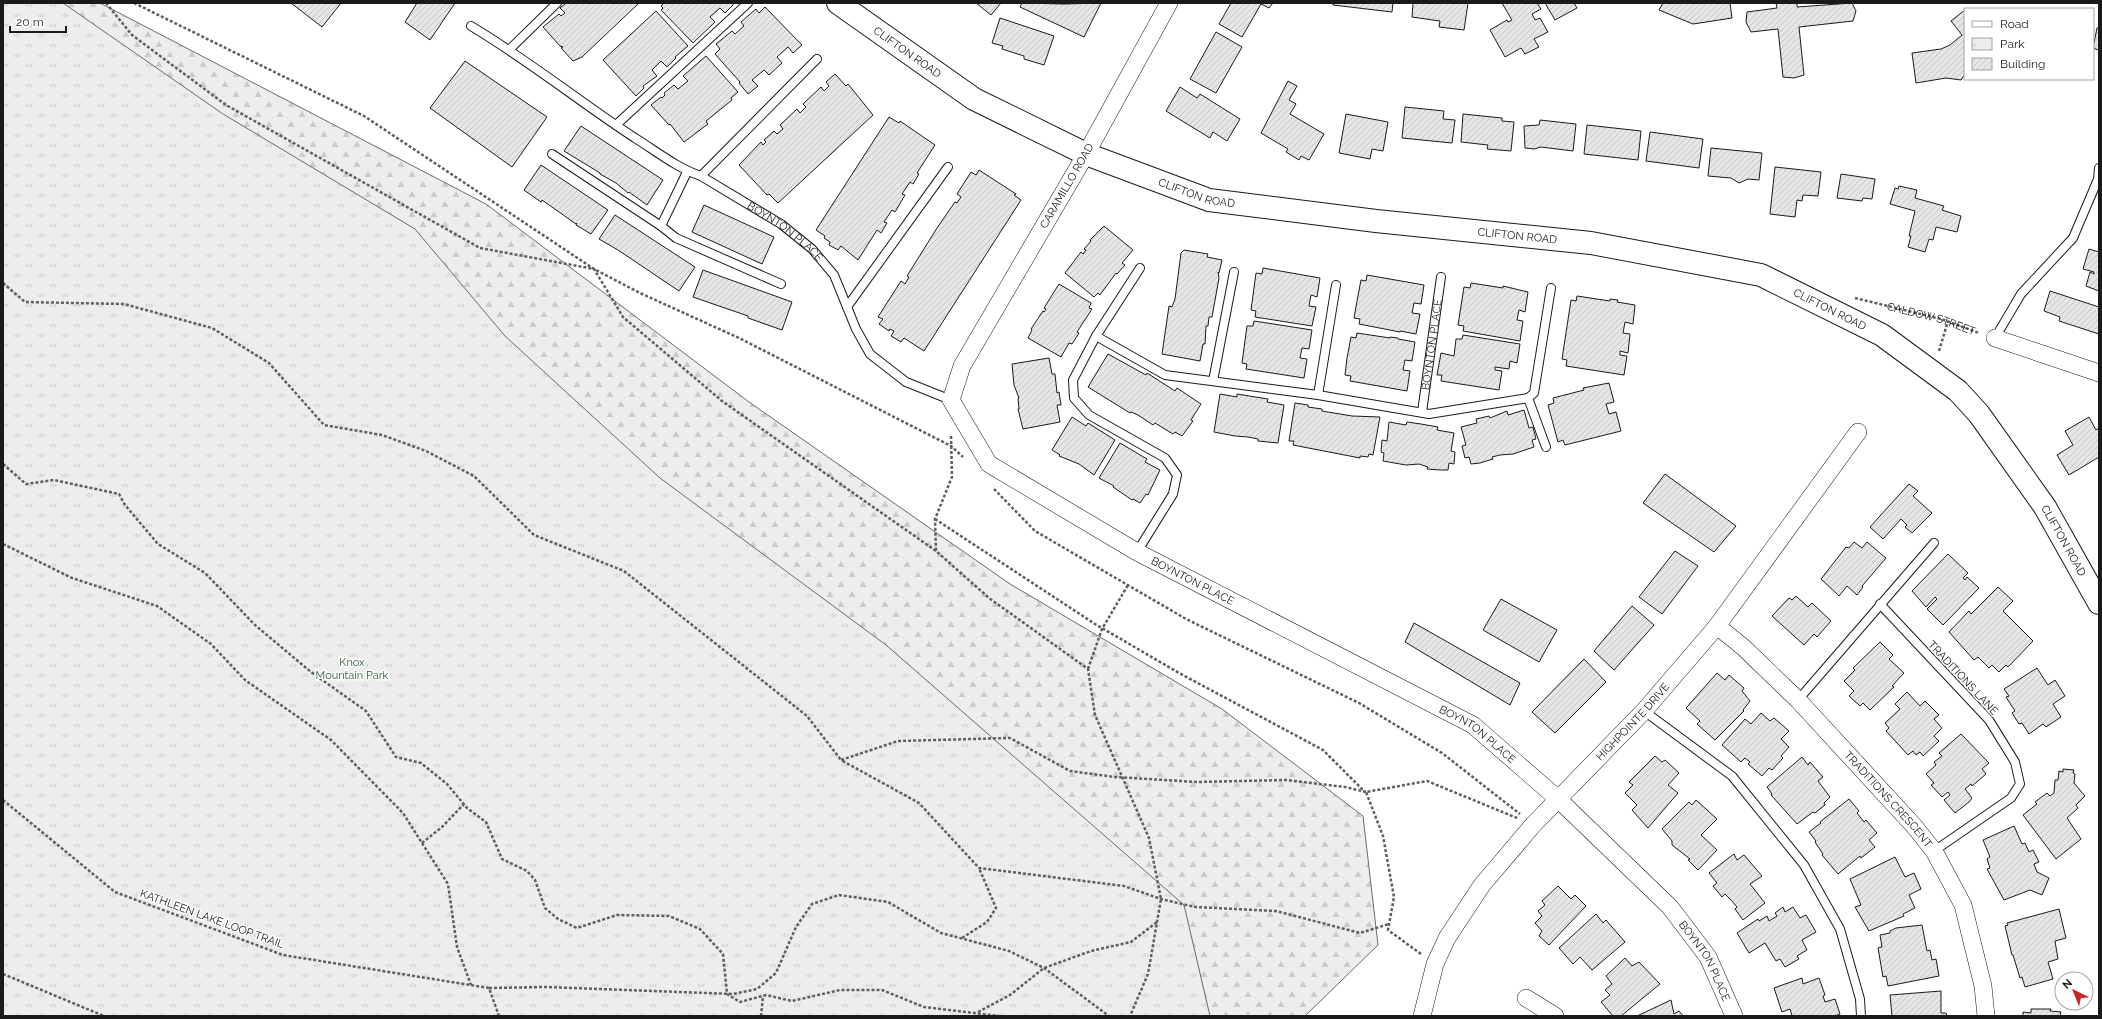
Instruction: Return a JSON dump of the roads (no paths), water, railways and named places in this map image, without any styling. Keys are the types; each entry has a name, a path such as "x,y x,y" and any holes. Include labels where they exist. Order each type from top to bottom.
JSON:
{"main road":[{"name":"CLIFTON ROAD","path":"838,3 974,99 1086,154 1209,200 1376,221 1591,243 1761,275 1882,335 1958,391 1979,414 2045,507 2099,603"}],"street":[{"name":"CARAMILLO ROAD","path":"951,400 962,366 1086,154 1169,3"},
{"path":"1995,338 2099,373"},
{"name":"BOYNTON PLACE","path":"951,400 989,464 1137,552 1473,725 1558,799 1670,907 1708,957 1734,1016"},
{"name":"HIGHPOINTE DRIVE","path":"1422,1016 1435,964 1447,938 1482,885 1558,799 1644,711 1717,626 1858,432"},
{"name":"TRADITIONS CRESCENT","path":"1717,626 1743,647 1798,700 1914,826 1934,851 1963,905 1983,986 1986,1016"},
{"path":"1526,998 1555,1016"}],"lane":[{"path":"510,49 557,3"},
{"path":"616,125 748,3"},
{"name":"BOYNTON PLACE","path":"471,26 510,49 616,125 687,172 701,176 781,224 812,249 834,275 856,330 870,354 906,382 951,400"},
{"path":"701,176 817,59"},
{"path":"552,154 661,226 676,238 781,284"},
{"path":"847,307 948,167"},
{"path":"1995,338 2021,294 2073,238 2098,180 2099,168"},
{"path":"661,226 687,172"},
{"path":"1137,552 1173,494 1177,475 1165,458 1089,415 1074,398 1073,380 1096,336 1140,268"},
{"path":"1213,381 1234,272"},
{"name":"BOYNTON PLACE","path":"1422,412 1441,277"},
{"path":"1318,395 1336,285"},
{"path":"1096,336 1165,375 1318,395 1429,414 1528,398 1534,393 1551,288"},
{"path":"1528,398 1546,447"},
{"path":"1798,700 1934,543"},
{"name":"TRADITIONS LANE","path":"1880,604 1989,720 2015,762 2020,784 2011,798 1934,851"},
{"path":"1644,711 1732,776 1804,865 1840,929 1860,999 1861,1016"}],"park label":[{"name":"Knox Mountain Park","path":"352,668"}]}
